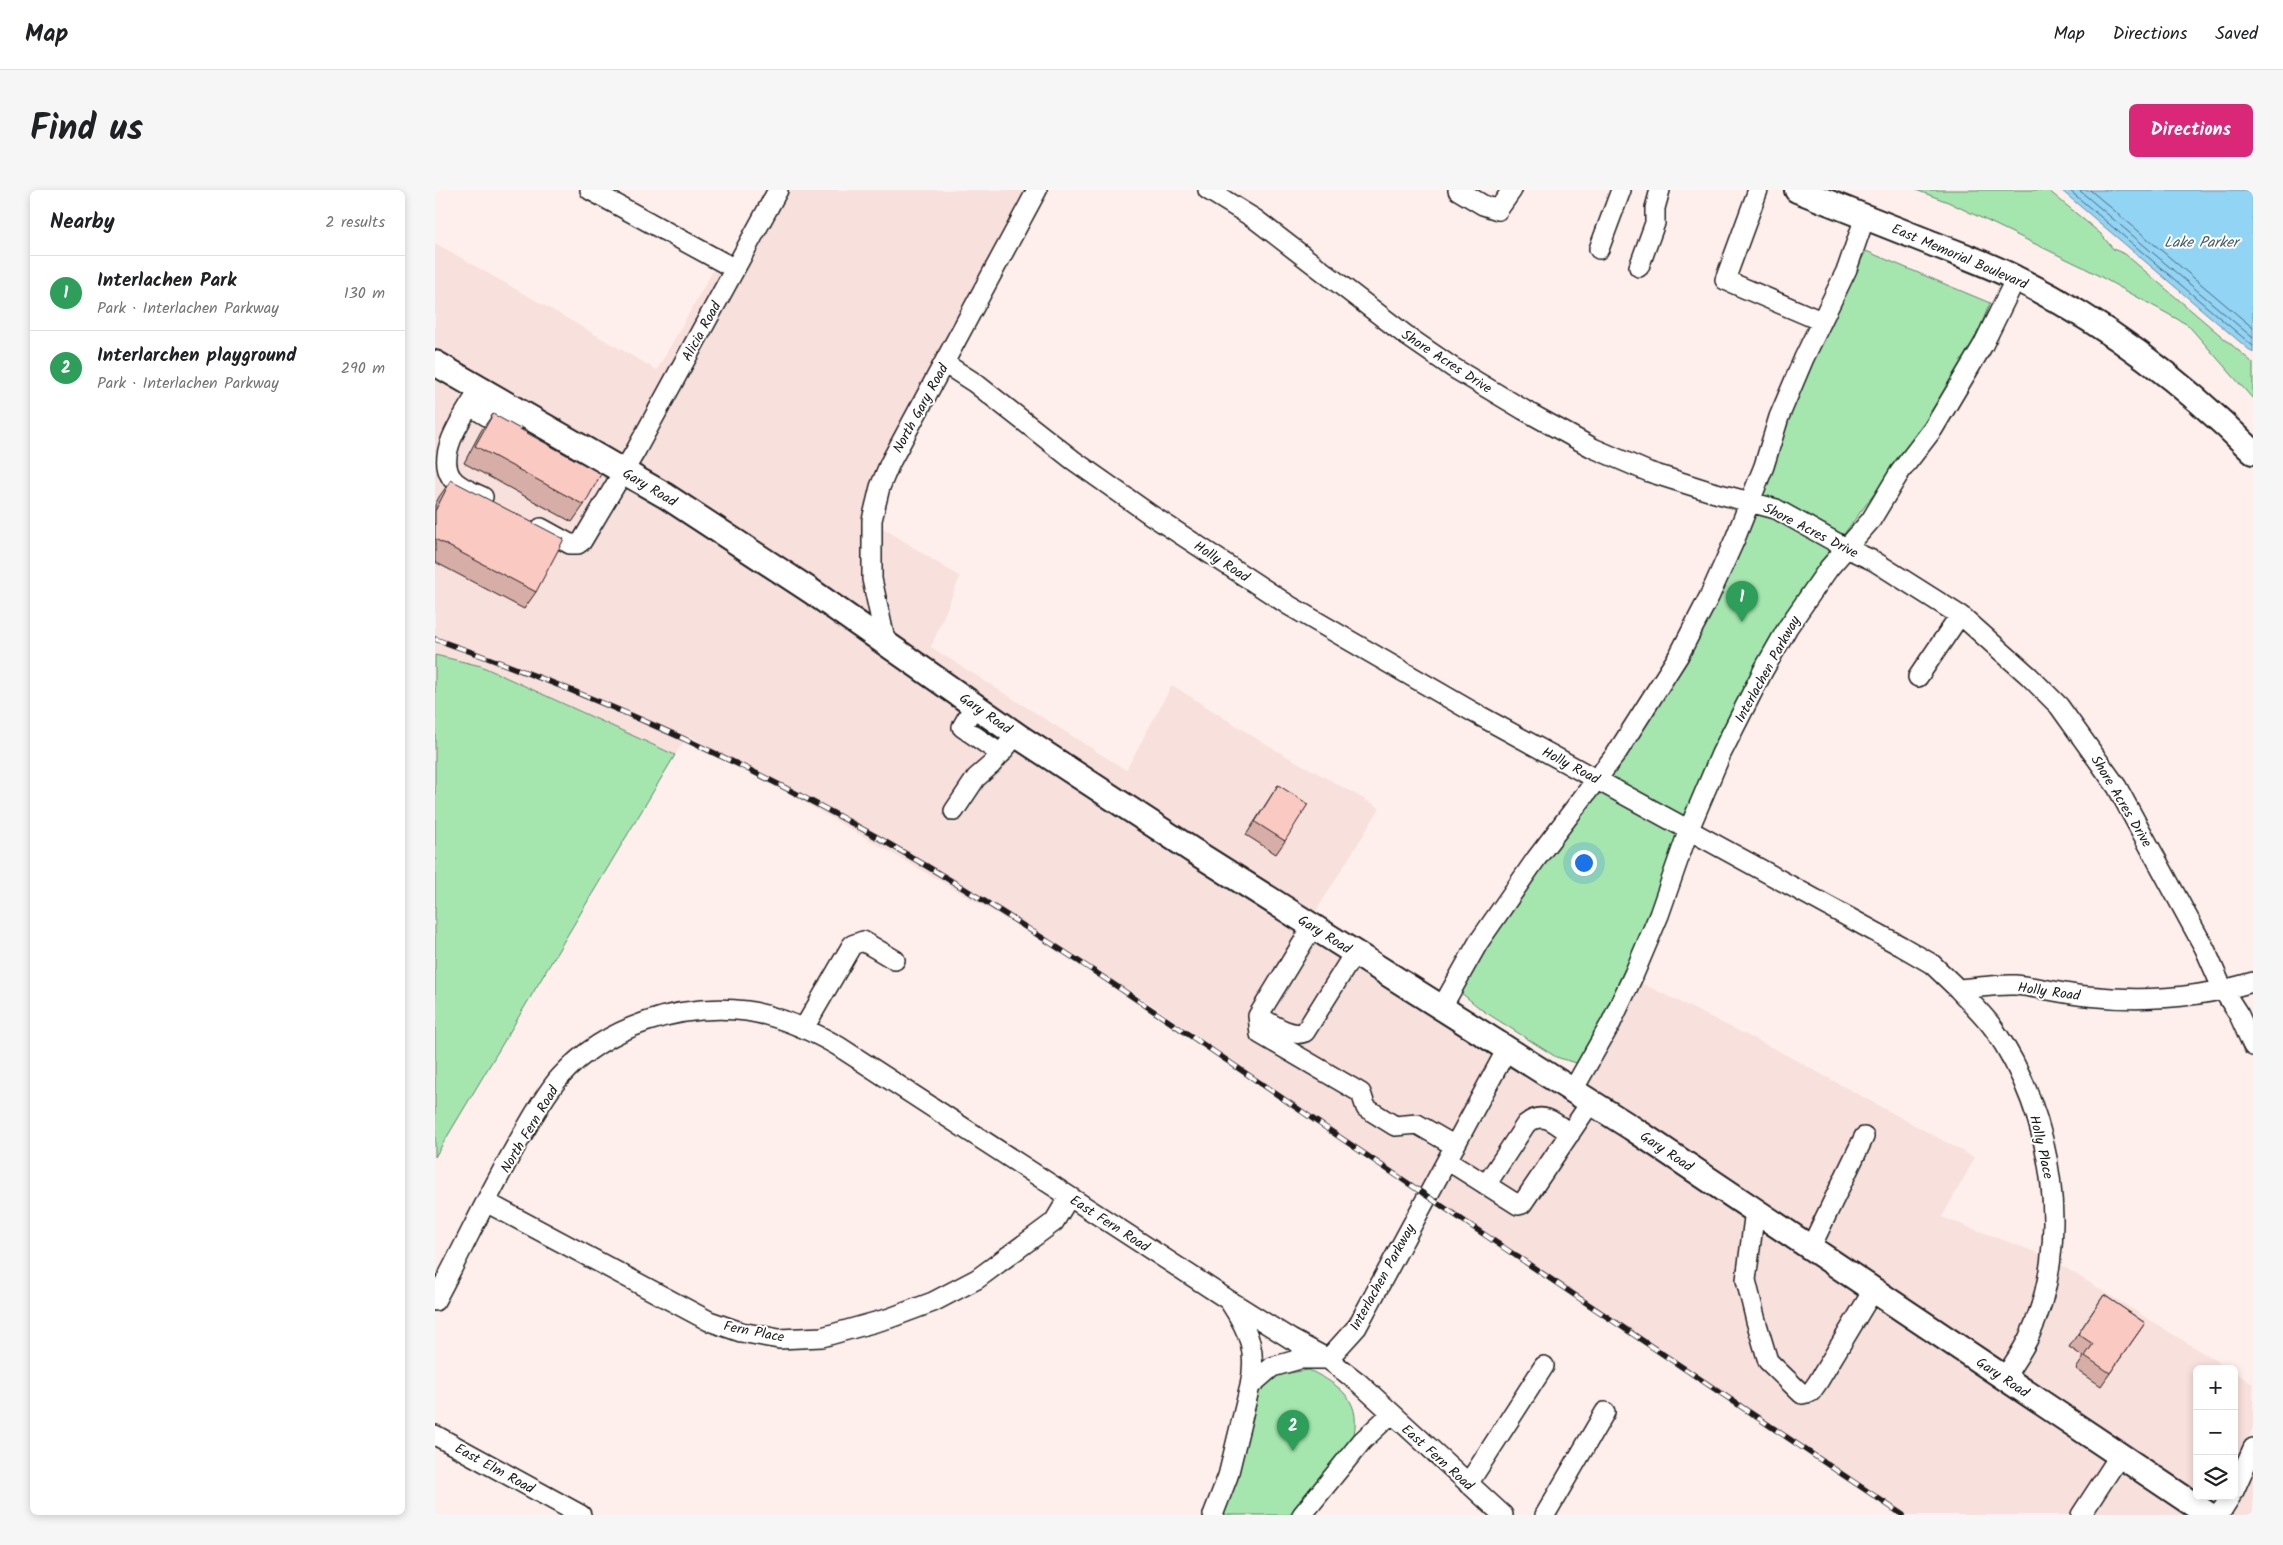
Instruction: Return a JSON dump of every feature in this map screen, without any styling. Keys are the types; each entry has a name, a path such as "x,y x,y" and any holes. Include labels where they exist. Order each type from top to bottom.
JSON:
{"main road":[{"name":"East Memorial Boulevard","path":"1797,190 2016,278 2065,305 2141,354 2219,419 2253,452"},
{"name":"Gary Road","path":"435,363 475,398 539,439 610,480 667,496 811,590 1016,735 1191,850 1582,1096 1874,1289 2207,1514"}],"street":[{"path":"590,190 735,269"},
{"name":"Alicia Road","path":"527,521 570,544 578,544 582,541 610,480 735,269 778,190"},
{"name":"North Gary Road","path":"886,644 872,579 872,520 880,486 889,464 1037,190"},
{"name":"Shore Acres Drive","path":"1208,190 1255,218 1407,336 1453,367 1524,410 1593,448 1649,472 1712,492 1751,500 1776,509 1845,548 1874,561 1960,615 2029,676 2059,706 2117,787 2205,949 2223,990 2239,1015 2253,1046"},
{"path":"1458,190 1483,205 1498,210 1512,190"},
{"path":"1599,249 1621,190"},
{"path":"1758,190 1725,280 1821,320"},
{"path":"1639,267 1655,223 1656,192"},
{"path":"1442,1007 1478,943 1536,859 1597,780 1648,706 1679,654 1709,597 1751,500 1779,417 1821,320 1847,269 1865,217"},
{"name":"Interlachen Parkway","path":"1486,1185 1518,1205 1522,1204 1570,1134 1582,1096 1611,1024 1659,915 1689,829 1721,754 1763,671 1829,568 1871,520 1900,472 1933,429 1983,345 2016,278"},
{"name":"Holly Road","path":"944,363 1143,509 1282,601 1456,703 1689,829 1932,964 1958,989 2015,985 2079,996 2132,999 2181,997 2223,990 2253,982"},
{"path":"475,398 449,445 446,457 450,476 457,483 501,506"},
{"path":"1918,677 1960,615"},
{"path":"974,706 962,727 1001,754"},
{"path":"954,811 975,778 1001,754 1016,735"},
{"path":"1313,926 1258,1016 1260,1034 1361,1093 1367,1108 1395,1126 1417,1124 1486,1185 1526,1124 1531,1120 1545,1117 1570,1134"},
{"path":"804,1028 852,945 863,942 895,960"},
{"path":"1258,1016 1290,1032 1300,1034 1305,1032 1355,952"},
{"name":"Holly Place","path":"1958,989 1993,1028 2013,1060 2030,1098 2051,1173 2053,1220 2050,1259 2042,1299 2029,1338 2004,1378"},
{"name":"East Fern Road","path":"678,1013 715,1010 747,1011 778,1018 804,1028 838,1046 1227,1299 1291,1339 1328,1359 1359,1383 1503,1515"},
{"name":"North Fern Road","path":"435,1302 442,1271 486,1202 539,1106 561,1076 585,1055 615,1035 646,1020 678,1013"},
{"name":"Interlachen Parkway","path":"1328,1359 1357,1327 1507,1049"},
{"path":"1811,1247 1864,1137"},
{"name":"Fern Place","path":"486,1202 709,1321 741,1332 779,1339 822,1337 890,1318 933,1302 977,1279 1054,1222 1069,1197"},
{"path":"1755,1210 1746,1280 1756,1321 1768,1361 1802,1394 1811,1392 1818,1382 1874,1289"},
{"path":"1213,1515 1228,1476 1250,1386 1254,1360 1246,1327 1227,1299"},
{"path":"1250,1386 1272,1367 1300,1358 1328,1359"},
{"path":"1468,1484 1544,1366"},
{"path":"1545,1515 1605,1412"},
{"path":"1302,1515 1362,1441 1391,1414"},
{"name":"East Elm Road","path":"435,1435 581,1515"},
{"path":"2238,1482 2253,1448"},
{"path":"2081,1515 2120,1455"},
{"path":"2207,1514 2226,1500"}],"shaded area":[{"path":"787,190 1028,190 882,461 873,624 634,467"},
{"path":"435,243 657,370 715,267 724,273 621,459 435,352"},
{"path":"435,373 662,504 879,650 880,655 884,654 1496,1052 1421,1191 1145,1000 688,735 675,755 481,666 435,655"},
{"path":"880,526 960,577 931,647 1126,770 1172,685 1267,745 1380,808 1313,916 1196,843 893,638 880,577"},
{"path":"1639,982 1777,1050 1975,1158 1942,1217 2043,1255 2034,1297 2021,1335 2003,1366 1584,1087"},
{"path":"1510,1061 1628,1136 2193,1515 1897,1515 1434,1200"},
{"path":"2058,1263 2223,1365 2193,1365 2193,1493 2016,1375"},
{"path":"2238,1375 2253,1384 2253,1427 2238,1463"},
{"path":"2253,1469 2253,1515 2228,1515 2236,1500 2238,1500"}],"green space":[{"path":"1916,190 2048,190 2101,234 2113,249 2125,254 2253,363 2253,399 2188,325 2083,267 1948,202"},
{"path":"1866,251 1990,303 1964,366 1917,437 1807,583 1748,683 1637,950 1580,1064 1556,1057 1482,1010 1460,992 1516,898 1679,661 1829,319"},
{"path":"435,655 481,666 675,755 435,1157"},
{"path":"1309,1370 1331,1382 1347,1397 1355,1416 1352,1442 1290,1515 1220,1515 1256,1395 1272,1379 1282,1374"}],"water":[{"name":"Lake Parker","path":"2061,190 2253,190 2253,353"}],"building":[{"path":"493,414 601,474 584,505 475,446"},
{"path":"451,480 564,539 536,592 435,539 435,511"},
{"path":"1278,785 1308,804 1285,841 1255,822"},
{"path":"2104,1295 2145,1323 2110,1373 2085,1356 2093,1344 2078,1334"}],"railway":[{"path":"435,639 548,681 714,753 822,807 935,871 1052,944 1903,1515"}],"place":[{"name":"Interlachen Park","path":"1742,622"},
{"name":"Interlarchen playground","path":"1293,1451"}]}
